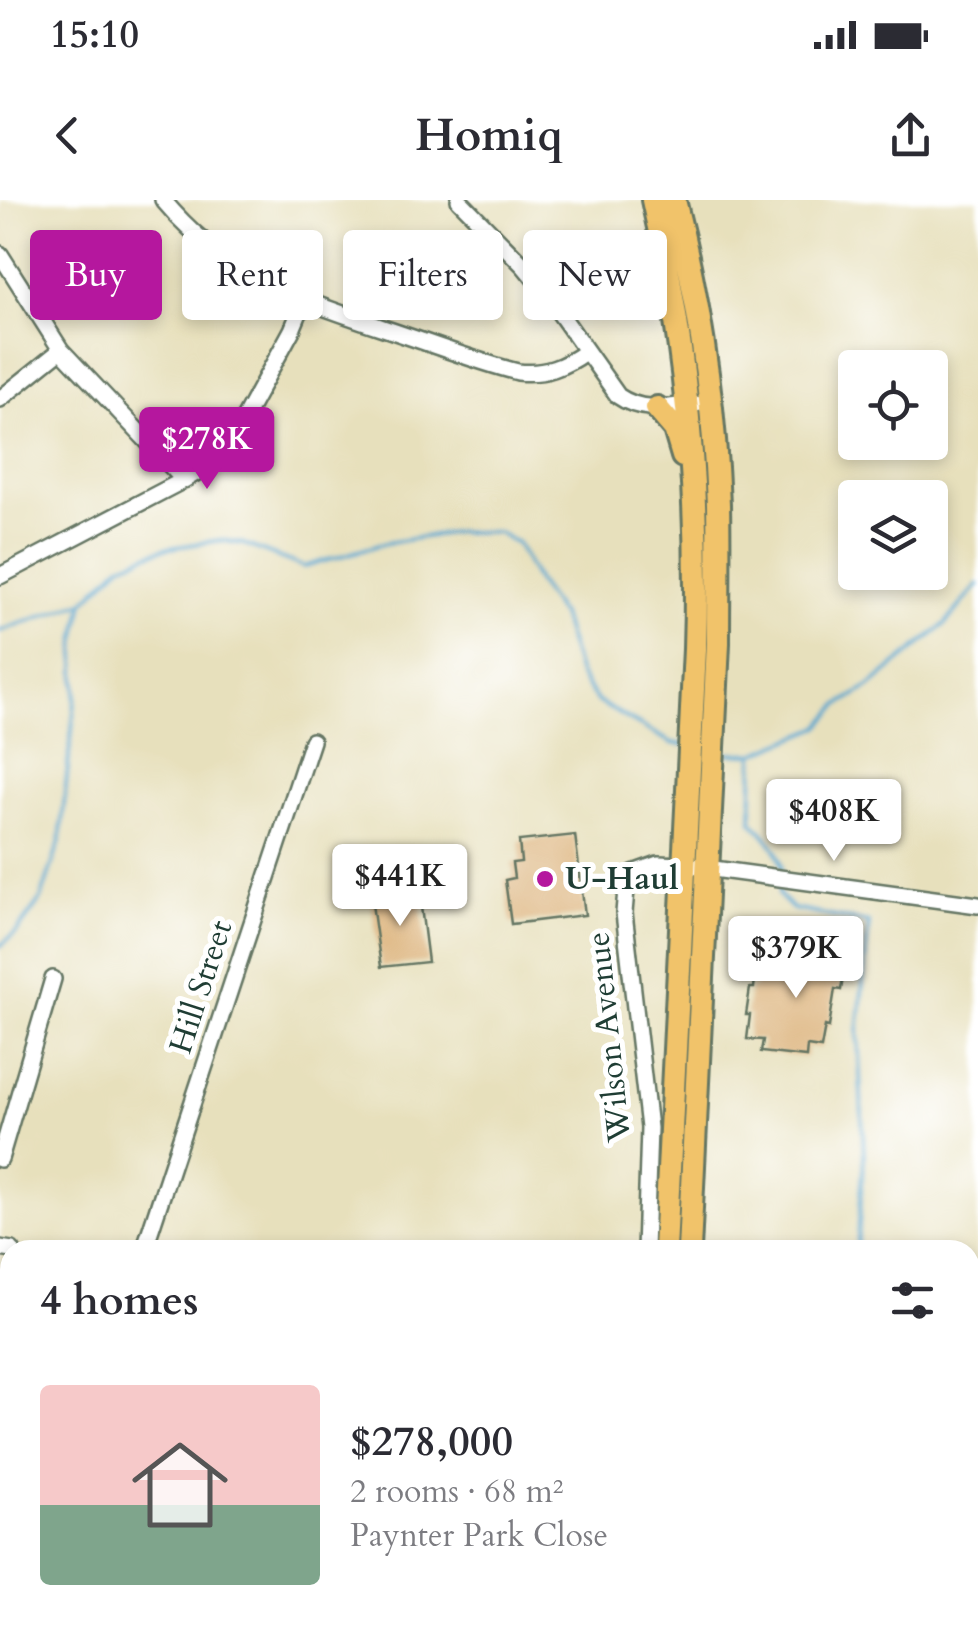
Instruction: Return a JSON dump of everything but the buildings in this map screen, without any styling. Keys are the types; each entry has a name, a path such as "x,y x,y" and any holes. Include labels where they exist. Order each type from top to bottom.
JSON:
{"highway":[{"path":"653,200 684,370 699,403 718,545 700,773 688,1240"},
{"path":"674,200 700,331 695,523 703,723"},
{"path":"684,370 659,395 653,408 675,429 682,448 684,479 695,523"},
{"path":"666,1240 696,867"}],"street":[{"path":"163,200 190,230"},
{"path":"459,200 524,266 618,396 634,405 653,408 699,403"},
{"path":"0,254 61,350 184,480"},
{"path":"323,307 518,372 553,370 586,352"},
{"path":"0,576 223,456 296,320"},
{"path":"0,400 61,350"},
{"name":"Hill Street","path":"147,1240 312,742"},
{"name":"Wilson Avenue","path":"645,1240 649,1128 624,900 628,881 640,869 658,864 696,867"},
{"path":"696,867 978,905"},
{"path":"0,1157 54,979"}],"waterway":[{"path":"0,946 16,933 41,899 60,841 76,692 76,640 84,602 121,565 163,549 221,540 244,544 304,567 386,543 456,532 497,532 517,543 537,582 561,615 579,675 598,702 672,743 684,745"},
{"path":"722,753 754,754 820,727 839,705 869,687 945,624 978,585"},
{"path":"0,631 84,602"},
{"path":"754,754 752,821 775,849 782,869"},
{"path":"779,887 779,895 793,909 869,923 858,1032 864,1157 858,1240"}],"place":[{"name":"U-Haul","path":"545,879"}]}
